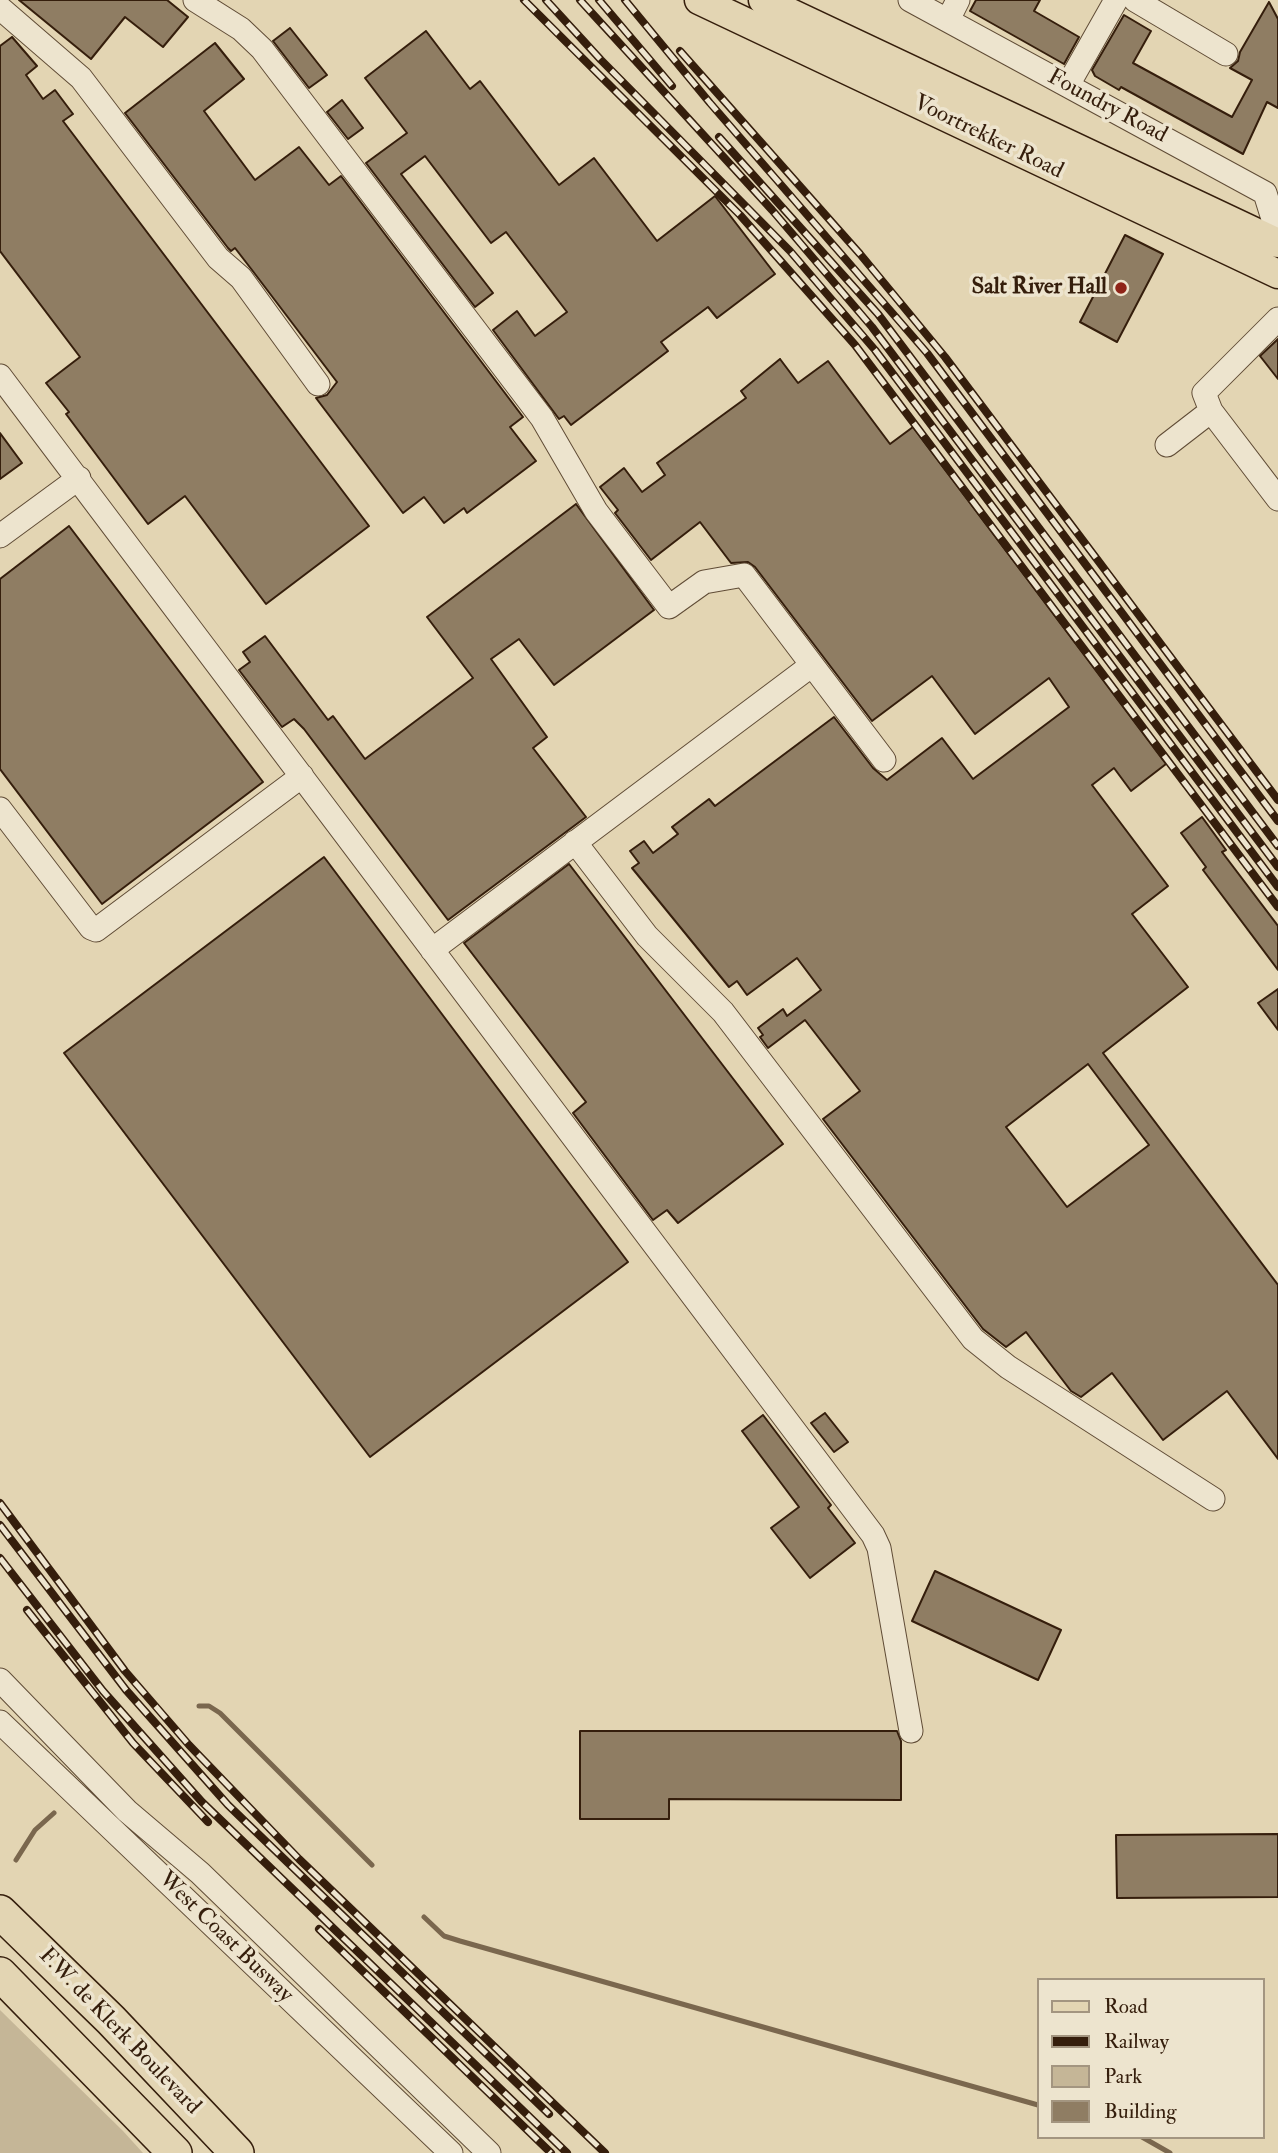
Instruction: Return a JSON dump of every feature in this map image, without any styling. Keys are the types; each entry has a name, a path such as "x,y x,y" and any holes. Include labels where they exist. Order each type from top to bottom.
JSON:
{"highway":[{"name":"F.W. de Klerk Boulevard","path":"0,1912 111,2020 237,2153"},
{"name":"F.W. de Klerk Boulevard","path":"0,1974 175,2153"}],"main road":[{"name":"Voortrekker Road","path":"699,0 1085,185 1278,274"},
{"name":"Voortrekker Road","path":"763,0 1278,243"}],"street":[{"path":"195,0 241,29 262,49 542,418 596,511 669,607 704,582 744,575 884,760"},
{"name":"Foundry Road","path":"910,0 953,10 1068,85 1265,193 1278,235"},
{"path":"1068,85 1116,0"},
{"path":"1135,0 1226,54"},
{"path":"0,8 81,78 218,258 241,278 318,384"},
{"path":"1278,319 1204,394 1211,411 1278,499"},
{"path":"0,376 873,1535 879,1548 911,1731"},
{"path":"1167,445 1211,411"},
{"path":"0,536 79,478"},
{"path":"432,950 812,665"},
{"path":"0,809 91,928 96,930 302,776"},
{"path":"575,842 648,936 723,1012 973,1339 1008,1367 1213,1499"},
{"path":"0,1681 127,1811 201,1872 489,2153"},
{"name":"West Coast Busway","path":"0,1721 451,2153"}],"green space":[{"path":"0,2010 123,2131 143,2153 0,2153"}],"building":[{"path":"19,0 167,0 188,17 163,47 125,17 91,59"},
{"path":"976,0 1040,0 1034,11 1079,37 1064,64 970,11"},
{"path":"1269,2 1278,19 1278,108 1267,102 1243,154 1121,87 1119,90 1095,76 1092,70 1124,15 1151,31 1133,63 1232,117 1252,80 1230,68 1238,61 1240,52"},
{"path":"290,28 327,75 309,88 273,41"},
{"path":"426,31 470,89 480,81 559,185 594,158 657,241 715,196 775,274 717,318 708,307 661,342 668,351 571,425 564,416 559,419 493,330 517,311 535,336 567,312 506,232 491,243 425,156 401,174 493,293 475,307 366,163 407,133 365,78"},
{"path":"12,37 37,66 26,75 43,99 55,90 73,114 63,121 369,526 266,604 185,496 148,524 46,383 80,357 0,251 0,46"},
{"path":"215,43 244,79 204,111 255,180 299,147 329,185 341,176 523,417 510,427 536,461 467,513 464,508 444,523 424,497 403,513 316,398 327,395 337,382 235,248 231,251 228,248 125,113"},
{"path":"342,100 363,128 348,139 327,112"},
{"name":"Salt River Hall","path":"1125,235 1163,254 1117,342 1080,322"},
{"path":"1278,339 1278,379 1260,356"},
{"path":"780,359 798,383 828,361 890,444 913,427 1166,764 1131,791 1114,768 1092,785 1168,886 1132,914 1188,987 1103,1053 1278,1285 1278,1459 1227,1391 1163,1440 1112,1373 1081,1397 1071,1391 1026,1332 1006,1347 983,1329 823,1119 860,1091 805,1020 768,1048 760,1037 763,1035 758,1028 783,1009 787,1016 821,990 797,958 747,995 737,981 729,987 632,868 639,863 630,851 644,841 653,853 678,834 672,827 709,799 715,806 834,717 873,768 887,780 942,738 973,779 1069,707 1049,678 975,734 932,676 872,721 755,567 748,562 731,563 700,522 651,560 615,513 618,510 600,487 624,468 642,492 665,475 657,463 746,398 741,391","holes":["1088,1064 1149,1145 1067,1207 1006,1127"]},
{"path":"0,433 22,463 0,479"},
{"path":"576,504 654,610 554,685 519,639 491,659 547,737 533,748 586,817 448,920 304,729 294,719 282,727 239,670 250,662 243,652 265,636 328,720 333,716 365,759 473,678 427,617"},
{"path":"69,526 263,782 102,904 0,769 0,579"},
{"path":"1202,817 1226,850 1222,852 1278,926 1278,970 1203,870 1206,867 1181,833"},
{"path":"324,857 628,1262 370,1457 64,1053"},
{"path":"569,864 783,1144 678,1223 667,1210 653,1220 573,1113 586,1102 464,943"},
{"path":"1278,989 1278,1030 1258,1003"},
{"path":"825,1413 848,1442 834,1452 811,1423"},
{"path":"763,1415 831,1505 828,1508 855,1543 810,1578 771,1528 799,1507 742,1431"},
{"path":"935,1571 1061,1630 1038,1680 912,1621"},
{"path":"580,1731 897,1731 901,1741 901,1800 669,1799 669,1819 580,1819"},
{"path":"1278,1834 1278,1897 1117,1898 1116,1835"}],"waterway":[{"path":"199,1706 209,1706 220,1713 372,1865"},
{"path":"16,1860 35,1830 54,1813"},
{"path":"424,1917 444,1936 460,1941 1036,2104"},
{"path":"1146,2139 1170,2153"}],"railway":[{"path":"524,0 740,215 855,345 1278,907"},
{"path":"546,0 601,60 790,251 875,350 1278,887"},
{"path":"580,0 772,210 872,327 1278,867"},
{"path":"599,0 672,86"},
{"path":"625,0 710,103 927,353 1278,821"},
{"path":"680,51 860,254 945,357 1278,800"},
{"path":"719,137 878,314 1278,846"},
{"path":"0,1503 125,1671 189,1745 299,1859 605,2153"},
{"path":"0,1525 126,1690 228,1805 549,2114"},
{"path":"0,1558 103,1691 202,1802 567,2153"},
{"path":"27,1610 133,1743 208,1822"},
{"path":"319,1929 551,2153"}],"place":[{"name":"Salt River Hall","path":"1121,288"}]}
